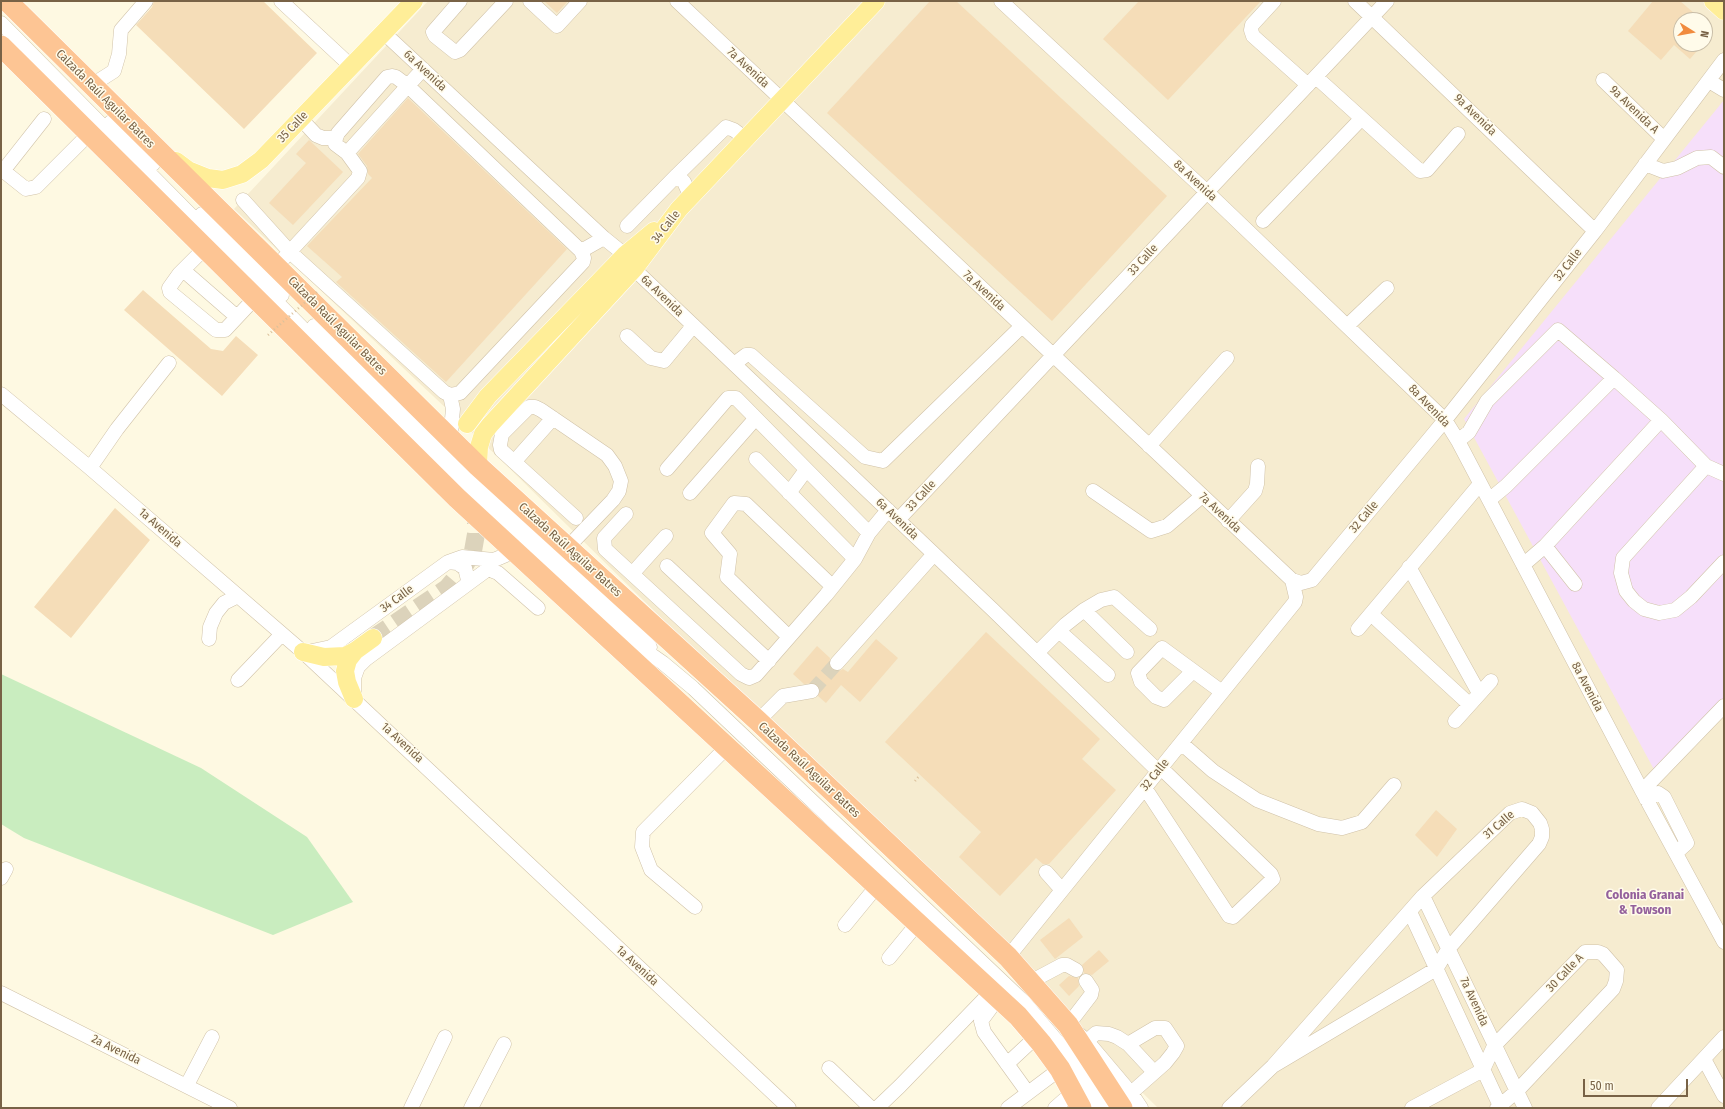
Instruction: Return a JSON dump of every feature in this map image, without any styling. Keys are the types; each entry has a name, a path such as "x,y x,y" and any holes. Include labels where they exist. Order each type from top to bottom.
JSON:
{"highway":[{"name":"Calzada Raúl Aguilar Batres","path":"7,1 149,143 283,259 450,439 478,466 758,721 1008,957 1068,1025 1126,1101"},
{"path":"1,46 457,498 1018,1016 1060,1069 1076,1101"}],"main road":[{"name":"35 Calle","path":"149,143 188,170 208,178 223,180 242,174 261,160 384,34 414,1"},
{"name":"34 Calle","path":"478,466 479,447 483,434 490,425 630,262 876,1"},
{"path":"1713,1 1724,12"},
{"path":"467,424 488,396 630,262"},
{"path":"354,699 347,682 345,671 348,660 355,651 373,638"},
{"path":"303,652 335,658 355,651"}],"street":[{"path":"92,86 114,71 119,54 121,30 146,1"},
{"path":"281,1 352,67"},
{"path":"460,1 433,32 435,36 455,52 460,50 506,1"},
{"path":"530,1 557,26 580,1"},
{"name":"7a Avenida","path":"677,1 1292,580"},
{"name":"8a Avenida","path":"1001,1 1207,192 1445,420 1458,440 1644,795 1724,942"},
{"path":"1274,1 1252,25 1251,30 1253,36 1361,119 1420,172 1426,170 1458,134"},
{"name":"9a Avenida","path":"1355,1 1595,231"},
{"name":"33 Calle","path":"898,520 1388,1"},
{"path":"1,15 132,142 292,305 428,438 636,632 663,663"},
{"path":"1,23 408,435 630,640 663,663 693,688 1024,1002 1062,1046 1090,1075 1109,1108"},
{"name":"6a Avenida","path":"384,34 630,262 694,326 1271,874 1273,879 1233,917 1229,916 1145,788"},
{"name":"32 Calle","path":"1292,580 1301,583 1312,580 1445,420 1595,231 1724,60"},
{"path":"347,153 423,69"},
{"path":"242,200 283,259 444,392 450,395 460,393 583,262 584,258 581,251 408,86 396,77 392,76 387,78 336,138 336,144 347,153 360,171 358,178 283,259"},
{"name":"9a Avenida A","path":"1603,80 1664,139"},
{"path":"1709,81 1724,90"},
{"path":"44,119 2,170 26,189 36,187 90,133"},
{"path":"301,119 316,135 323,138 336,138"},
{"path":"1263,221 1361,119"},
{"path":"627,226 726,127 734,130 746,139"},
{"path":"1645,164 1663,171 1677,168 1696,158 1711,156 1724,167"},
{"path":"677,175 684,182 685,203"},
{"path":"581,251 604,238"},
{"path":"205,248 183,270 169,288 170,292 216,330 225,330 254,298"},
{"path":"183,270 237,317"},
{"path":"1347,326 1387,288"},
{"path":"628,336 651,358 664,362 694,326"},
{"path":"734,364 746,355 751,355 865,457 883,461 1022,326"},
{"path":"1458,440 1469,432 1487,401 1558,330 1661,420 1706,466 1724,474"},
{"path":"1149,446 1227,358"},
{"path":"90,468 117,429 169,363"},
{"path":"1489,500 1506,486 1614,378"},
{"name":"1a Avenida","path":"1,394 90,468 303,652 789,1108"},
{"path":"450,395 453,409 450,439"},
{"path":"667,469 728,398 736,398 755,419 869,533"},
{"path":"567,548 612,500 619,491 621,481 615,466 607,455 541,410 535,407 529,407 502,434 500,444 501,450 576,518"},
{"path":"514,462 553,418"},
{"path":"690,494 755,419"},
{"path":"1523,565 1545,546 1661,420"},
{"path":"756,459 855,559"},
{"path":"1228,521 1255,491 1258,484 1258,466"},
{"path":"1706,466 1623,558 1621,573 1626,591 1634,601 1644,609 1659,613 1675,610 1691,597 1724,562"},
{"path":"789,493 806,470"},
{"path":"1358,629 1480,484"},
{"path":"1093,491 1151,531 1167,526 1202,496"},
{"path":"789,637 727,577 730,554 712,533 734,503 746,504 832,586"},
{"path":"626,514 604,538 605,549 741,674 749,678 756,675 826,595 855,559 869,533 888,510"},
{"path":"632,574 666,536"},
{"path":"1545,546 1575,584"},
{"name":"34 Calle","path":"354,699 354,678 358,668 366,659 466,585 491,564 515,551"},
{"path":"837,664 934,554"},
{"name":"34 Calle","path":"303,652 331,647 448,562 462,557 491,564"},
{"path":"448,562 457,563 465,568 468,580 466,585"},
{"path":"491,564 498,573 538,608"},
{"path":"668,566 768,661"},
{"path":"1409,567 1479,693"},
{"name":"32 Calle","path":"1008,957 1295,602 1296,597 1292,580"},
{"path":"209,639 210,627 216,613 224,603 238,596"},
{"path":"1037,653 1059,631 1084,610 1101,600 1114,597 1150,629"},
{"path":"1084,610 1127,652"},
{"path":"1371,614 1469,704"},
{"path":"1059,631 1108,675"},
{"path":"238,680 282,634"},
{"path":"1193,671 1222,692"},
{"path":"1455,721 1491,681"},
{"path":"758,721 783,696 812,691"},
{"path":"1644,795 1724,706"},
{"path":"1181,743 1213,771 1257,800 1318,824 1342,828 1362,822 1394,785"},
{"path":"694,907 651,870 642,847 643,832 726,748"},
{"path":"1644,795 1658,793 1662,794 1687,843 1676,853"},
{"name":"31 Calle","path":"1229,1108 1242,1103 1273,1066 1423,896 1510,813 1522,809 1528,810 1540,823 1542,837 1539,844 1449,948 1436,969 1273,1066"},
{"path":"1658,821 1672,813"},
{"path":"1046,872 1062,890"},
{"path":"845,925 878,886"},
{"name":"7a Avenida","path":"1423,896 1525,1108"},
{"name":"7a Avenida","path":"1410,912 1499,1107"},
{"path":"889,958 917,924"},
{"name":"30 Calle A","path":"1482,1070 1494,1046 1585,952 1598,952 1615,965 1618,974 1613,989 1517,1091 1499,1107"},
{"path":"1030,982 1062,966 1067,965 1076,970"},
{"path":"1086,981 1092,990 1091,995 1068,1025 1087,1041 1126,1101 1141,1108"},
{"name":"2a Avenida","path":"1,993 187,1085 230,1108"},
{"path":"994,995 981,1021 984,1032 1028,1093"},
{"path":"876,1108 994,995"},
{"path":"1126,1101 1169,1058 1177,1046 1165,1028 1155,1028 1128,1044"},
{"path":"1087,1041 1096,1033 1109,1034 1128,1044 1154,1072"},
{"path":"187,1085 212,1037"},
{"path":"411,1108 445,1037"},
{"path":"1007,1064 1036,1037"},
{"path":"1658,1108 1724,1038"},
{"path":"471,1108 504,1044"},
{"path":"1062,1046 1078,1078 1096,1108"},
{"path":"1704,1059 1724,1096"},
{"path":"829,1068 871,1108"},
{"path":"1008,1108 1060,1069"},
{"path":"1412,1108 1482,1070"},
{"path":"1056,1108 1076,1101"}],"path":[{"path":"268,335 317,292"},
{"path":"915,781 920,775"}],"shaded area":[{"path":"428,1 1724,1 1724,1108 1158,1108 499,458 234,209"},
{"path":"1724,100 1724,706 1657,775 1464,419"}],"green space":[{"path":"1,674 201,768 307,837 353,902 273,935 24,838 1,824"}],"building":[{"path":"154,1 263,1 317,53 244,129 136,25 152,7"},
{"path":"544,1 568,1 557,13"},
{"path":"930,1 956,1 1167,196 1052,321 827,113"},
{"path":"1139,1 1261,1 1168,100 1103,39"},
{"path":"1653,1 1680,1 1693,12 1673,12 1673,46 1661,60 1628,31"},
{"path":"1682,52 1696,52 1690,59"},
{"path":"408,98 567,249 446,382 336,282 342,277 307,246 372,178 368,174 367,166 358,154"},
{"path":"309,140 343,172 293,225 269,203 306,163 296,154"},
{"path":"143,290 211,349 223,351 236,336 258,355 222,396 124,310"},
{"path":"115,508 150,540 71,638 34,607"},
{"path":"986,632 1100,739 1082,759 1116,790 1049,864 1043,864 1036,858 1000,896 959,857 981,832 885,742"},
{"path":"876,639 898,658 860,702 841,685 826,703 818,696 820,690 818,685 815,683 804,684 793,674 817,646 830,658 829,665 832,670 839,671 843,669 848,672"},
{"path":"1436,810 1457,829 1437,857 1415,835"},
{"path":"1069,918 1083,937 1055,959 1040,940"},
{"path":"1099,950 1109,961 1092,975 1084,973 1082,965"},
{"path":"1069,976 1078,978 1079,986 1069,996 1059,985"}],"tunnel":[{"path":"373,638 447,588 463,569 473,551 476,534 476,520 470,506"},
{"path":"812,691 837,663"}],"district":[{"name":"Colonia Granai & Towson","path":"1645,902"}]}
